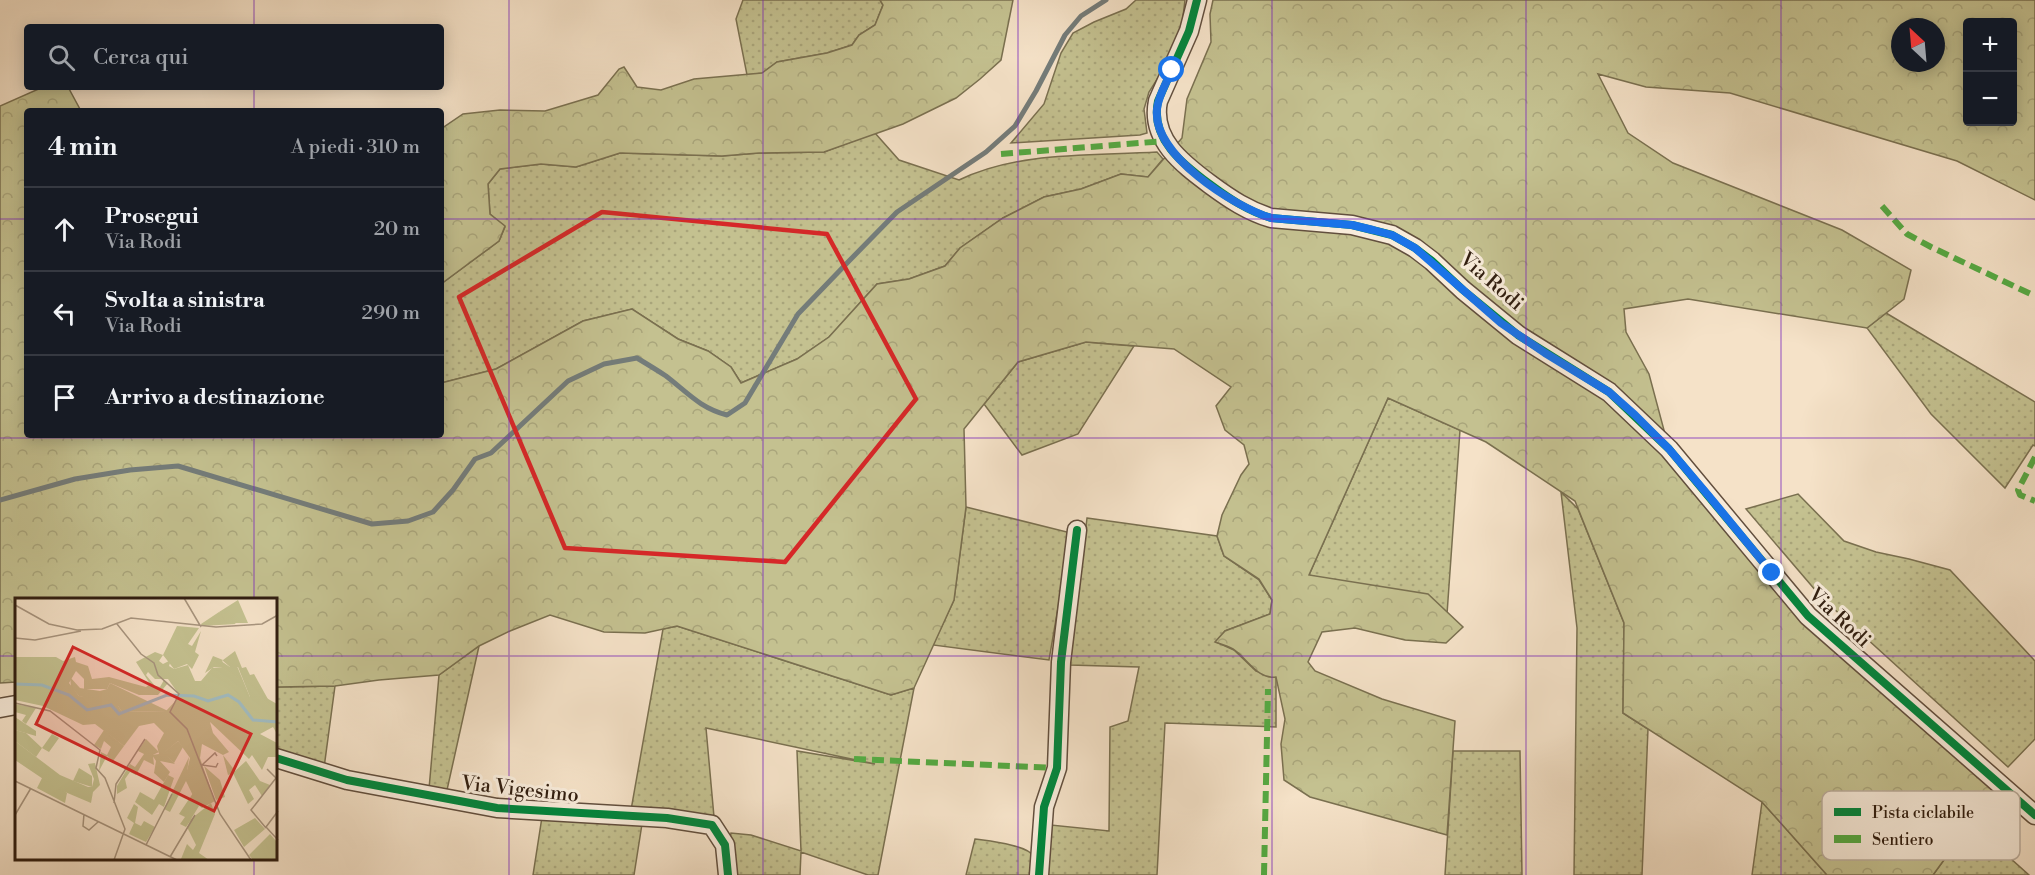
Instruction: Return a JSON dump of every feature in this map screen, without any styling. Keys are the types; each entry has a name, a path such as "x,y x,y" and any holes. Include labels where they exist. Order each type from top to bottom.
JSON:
{"street":[{"name":"Via Rodi","path":"1196,5 1189,31 1158,101 1157,109 1159,126 1165,141 1185,166 1230,199 1260,215 1352,225 1392,235 1432,261 1469,296 1518,335 1609,392 1669,449 1808,616 2008,791"},
{"path":"1039,875 1044,807 1058,768 1061,662 1077,530"},
{"path":"0,708 15,705"},
{"name":"Via Vigesimo","path":"278,759 347,780 497,808 667,818 712,825 725,845 728,875"},
{"name":"Via Rodi","path":"2020,802 2035,815"}],"highlighted area":[{"path":"602,212 827,234 916,399 785,562 565,548 459,297"}],"green space":[{"path":"743,0 880,0 883,5 875,25 859,35 852,45 827,53 777,62 763,73 747,75 736,19"},
{"path":"880,0 1013,0 1001,60 956,98 903,124 824,152 722,156 620,153 576,167 541,164 500,169 488,184 490,214 505,226 499,241 444,282 444,127 463,114 500,110 545,111 598,95 619,69 624,67 637,87 661,90 694,79 762,73 777,62 827,53 852,45 859,35 875,25 883,5"},
{"path":"1136,0 1185,0 1182,25 1163,70 1149,92 1144,109 1147,133 1011,143 1044,104 1061,53 1073,33 1126,9"},
{"path":"1213,0 2035,0 2035,200 1957,161 1730,93 1646,87 1598,74 1628,133 1673,163 1842,230 1911,270 1904,299 1867,328 1688,299 1624,309 1626,332 1649,374 1669,449 1772,573 2000,783 1994,791 1822,791 1822,860 1944,860 1933,875 1827,875 1762,802 1623,713 1624,623 1575,501 1486,442 1388,398 1309,575 1428,594 1463,627 1446,643 1405,640 1355,628 1322,632 1308,662 1315,671 1382,699 1455,721 1447,835 1310,797 1284,780 1281,744 1285,719 1276,677 1258,672 1233,649 1215,642 1225,631 1270,614 1272,600 1259,579 1224,556 1217,536 1222,515 1241,475 1249,464 1244,445 1225,430 1216,406 1231,387 1174,349 1086,342 1018,362 964,429 966,507 954,600 914,688 891,695 677,626 645,633 604,632 550,615 479,646 439,675 335,686 278,687 278,598 15,598 15,682 0,683 0,106 36,90 70,90 79,108 24,108 24,438 444,438 444,382 496,369 583,321 632,309 678,339 708,351 731,367 741,383 797,359 829,337 877,284 909,279 945,266 960,248 1003,218 1044,197 1081,189 1121,174 1148,177 1182,138 1187,99 1211,42 1210,14"},
{"path":"875,133 899,160 959,180 1006,164 1031,159 1157,152 1163,159 1148,177 1121,174 1081,189 1044,197 1003,218 960,248 945,266 909,279 877,284 829,337 797,359 741,383 731,367 708,351 678,339 632,309 583,321 496,369 444,382 444,282 499,241 505,227 490,214 488,184 500,169 541,164 576,167 620,153 722,156 824,152"},
{"path":"1886,313 2035,402 2035,446 2033,445 2005,488 1931,414 1867,328"},
{"path":"1086,342 1134,346 1078,434 1022,455 984,404 1018,362"},
{"path":"1388,398 1460,430 1447,614 1309,575"},
{"path":"1561,492 1578,509 1624,623 1623,713 1648,729 1642,875 1574,875 1577,628"},
{"path":"1798,494 1844,541 1876,552 1950,570 2035,661 2035,739 2008,767 1822,598 1746,509"},
{"path":"966,507 1071,533 1049,660 933,645 954,600"},
{"path":"1087,518 1217,536 1224,556 1259,580 1272,600 1270,614 1225,631 1216,642 1234,650 1256,671 1276,677 1276,727 1165,723 1157,875 1048,875 1051,825 1109,831 1110,727 1128,721 1139,667 1070,665"},
{"path":"677,626 891,695 914,688 878,875 868,875 801,852 800,875 733,875 729,844 731,833 751,835 801,851 797,751 875,764 706,728 714,817 631,810 663,629"},
{"path":"479,646 447,790 429,789 439,675"},
{"path":"335,686 324,768 278,750 278,687"},
{"path":"1453,751 1520,751 1522,875 1445,875"},
{"path":"1762,802 1827,875 1752,875"},
{"path":"542,817 642,824 634,875 533,875"},
{"path":"975,839 1007,844 1030,852 1034,858 1033,875 966,875"},
{"path":"1944,860 2012,860 2029,875 1933,875"}],"waterway":[{"path":"0,500 75,479 130,470 178,466 372,524 408,521 433,512 453,490 475,459 491,453 568,381 604,364 637,358 666,376 702,404 727,415 745,403 798,314 897,212 986,152 1015,126 1065,35 1081,16 1106,0"}],"marked path":[{"path":"1001,154 1165,141"},
{"path":"1882,206 1907,234 2035,296"},
{"path":"2035,457 2018,490 2020,495 2035,501"},
{"path":"1264,875 1268,689"},
{"path":"854,759 1057,768"}],"cycle path":[{"path":"1197,0 1189,31 1158,101 1159,128 1171,150 1180,159 1225,195 1271,218 1352,225 1392,235 1432,261 1518,335 1609,392 1669,449 1808,616 2008,791"},
{"path":"1039,875 1044,807 1057,768 1061,662 1077,530"},
{"path":"278,759 347,780 497,808 667,818 712,825 725,845 728,875"},
{"path":"2020,802 2035,815"}],"route":[{"path":"1172,70 1158,101 1157,118 1165,141 1185,166 1230,199 1260,215 1352,225 1392,235 1415,248 1449,275 1501,323 1609,392 1635,415 1669,449 1772,573"}]}
